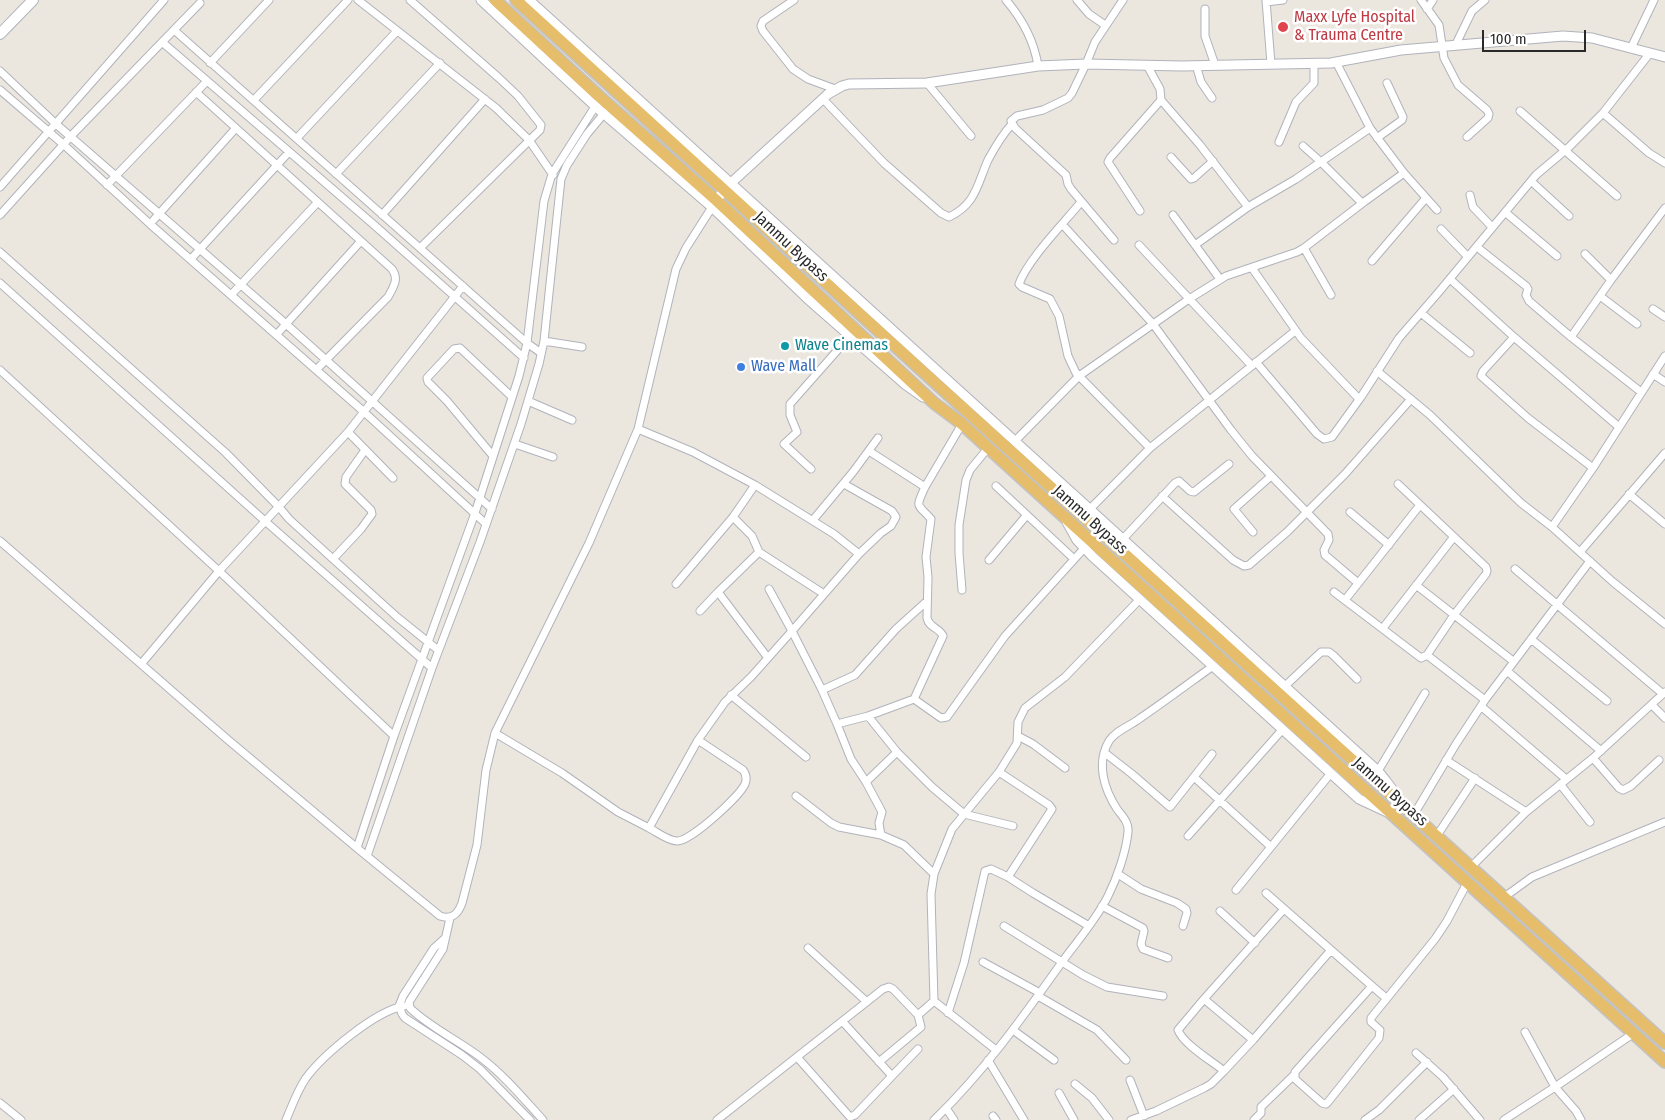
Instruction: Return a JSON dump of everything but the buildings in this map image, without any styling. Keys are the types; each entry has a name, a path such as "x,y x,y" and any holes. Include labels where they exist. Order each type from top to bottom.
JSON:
{"highway":[{"name":"Jammu Bypass","path":"495,0 603,106 714,203 934,403 962,424 1066,520 1087,545 1390,813 1665,1062"},
{"name":"Jammu Bypass","path":"516,0 728,187 1402,806 1665,1043"}],"main road":[{"path":"0,25 24,0"},
{"path":"0,34 33,0"}],"street":[{"path":"0,187 164,0"},
{"path":"210,63 269,0"},
{"path":"254,100 348,0"},
{"path":"358,0 485,99 529,140 560,186"},
{"path":"410,0 499,78 518,96 541,124 540,130 420,248"},
{"path":"481,0 603,106"},
{"path":"529,0 728,187 1090,509 1378,771 1395,792 1402,806"},
{"path":"794,0 763,21 761,26 763,31 799,74 835,89"},
{"path":"1006,0 1024,23 1034,45 1038,66"},
{"path":"1077,0 1089,14 1105,25"},
{"path":"823,99 884,163 949,217 960,210 972,198 997,143 1012,124 1011,121 1017,116 1044,110 1068,98 1086,64 1094,42 1123,0"},
{"path":"1272,64 1266,1 1283,0"},
{"path":"1420,0 1439,25 1444,58 1458,85 1487,110 1489,114 1488,118 1467,137"},
{"path":"1428,9 1434,0"},
{"path":"1456,44 1472,11 1485,0"},
{"path":"1631,48 1654,0"},
{"path":"0,215 63,144 200,4"},
{"path":"1205,9 1205,36 1215,65"},
{"path":"174,30 462,286 541,353"},
{"path":"297,138 398,31"},
{"path":"286,1120 300,1088 318,1064 363,1027 400,1006 409,1004 443,949 450,918 459,911 477,846 486,770 495,733 589,542 638,429 676,269 686,248 714,203 728,187 835,89 857,83 927,83 1038,66 1086,64 1314,64 1402,50 1456,44 1570,36 1592,38 1665,57"},
{"path":"162,42 524,358"},
{"path":"1139,245 1189,299 1254,364 1317,434 1324,438 1332,437 1399,338 1531,181 1603,112 1650,53"},
{"path":"1336,62 1370,128 1404,173 1436,210"},
{"path":"336,174 440,64"},
{"path":"1279,142 1296,102 1314,83 1314,64"},
{"path":"1147,65 1160,89 1161,100 1213,161 1248,207"},
{"path":"1196,65 1201,82 1212,98"},
{"path":"0,71 56,124 326,359 492,509"},
{"path":"107,185 207,81"},
{"path":"927,83 971,136"},
{"path":"1377,138 1402,120 1403,117 1387,83"},
{"path":"0,90 364,411 486,524"},
{"path":"196,92 392,269 396,278 388,297 375,312 316,370"},
{"path":"382,215 485,99"},
{"path":"1140,211 1108,162 1161,100"},
{"path":"357,848 394,736 475,513 524,358 544,202 552,174 603,106"},
{"path":"367,856 438,650 492,509 528,401 544,341 560,186 567,165 603,106"},
{"path":"1520,111 1617,196"},
{"path":"1603,112 1649,153 1665,163"},
{"path":"1012,124 1066,175 1069,186 1114,240"},
{"path":"150,224 236,128"},
{"path":"1195,245 1248,207 1296,179 1370,128"},
{"path":"1303,146 1362,203"},
{"path":"191,258 289,152"},
{"path":"1171,157 1192,179 1213,161"},
{"path":"1015,442 1079,376 1189,299 1220,279 1304,248 1404,173"},
{"path":"1531,181 1569,216"},
{"path":"1470,195 1473,207 1492,228"},
{"path":"1372,261 1426,198"},
{"path":"1081,202 1032,263 1019,284 1050,299 1059,316 1070,365 1150,448"},
{"path":"231,295 317,203"},
{"path":"714,203 808,299 913,392 934,403"},
{"path":"1571,337 1665,208"},
{"path":"1505,212 1557,256"},
{"path":"1173,215 1220,279"},
{"path":"1062,224 1153,324 1231,430 1270,477 1329,536 1324,552 1325,555 1358,583"},
{"path":"1441,229 1468,257"},
{"path":"277,334 361,241"},
{"path":"1477,246 1526,286 1528,289 1526,298 1571,337 1641,392"},
{"path":"1304,248 1331,295"},
{"path":"0,252 226,453 289,519 333,559 397,617 438,650"},
{"path":"1585,254 1611,280"},
{"path":"1252,268 1295,331 1359,399"},
{"path":"1450,279 1514,338 1619,427"},
{"path":"0,283 432,668"},
{"path":"142,663 218,571 348,432 462,286"},
{"path":"1600,296 1637,324"},
{"path":"1653,309 1665,317"},
{"path":"1421,313 1470,352"},
{"path":"1090,509 1150,448 1295,331"},
{"path":"811,469 784,444 797,432 790,416 790,404 850,336"},
{"path":"1514,338 1483,371 1482,379 1528,418 1593,468"},
{"path":"544,341 582,347"},
{"path":"493,456 447,401 428,382 427,378 454,349 460,348 512,397"},
{"path":"1552,527 1593,468 1665,356"},
{"path":"0,370 394,736"},
{"path":"1377,372 1446,430 1501,485 1552,527 1613,582 1665,624"},
{"path":"1653,374 1665,382"},
{"path":"1162,496 1233,560 1244,566 1254,562 1345,474 1411,399"},
{"path":"528,401 572,420"},
{"path":"836,724 868,716 914,699 943,636 927,621 928,577 926,557 931,519 919,508 918,504 925,487 962,424"},
{"path":"638,429 693,452 755,485 813,520 859,554"},
{"path":"348,432 393,478"},
{"path":"813,520 844,484 878,438"},
{"path":"514,444 553,456"},
{"path":"962,590 959,525 966,480 970,470 988,448"},
{"path":"333,559 361,529 372,514 371,510 344,484 346,477 365,450"},
{"path":"869,451 925,487"},
{"path":"1580,552 1665,454"},
{"path":"1122,540 1178,481 1194,492 1229,464"},
{"path":"1253,532 1234,509 1270,477"},
{"path":"649,828 698,740 731,695 751,677 859,554 881,532 891,526 896,519 892,511 844,484"},
{"path":"1334,592 1383,628 1418,657 1424,657 1487,571 1486,567 1453,538 1398,484"},
{"path":"676,584 733,517 755,485"},
{"path":"996,486 1074,559"},
{"path":"1629,494 1665,524"},
{"path":"1345,600 1420,505"},
{"path":"1350,512 1389,545"},
{"path":"989,560 1026,516"},
{"path":"733,517 752,536 759,552 824,594"},
{"path":"1383,628 1453,538"},
{"path":"0,541 227,739 357,848 440,916 450,918"},
{"path":"914,699 942,718 947,717 1005,636 1087,545 1140,599 1359,799 1390,813"},
{"path":"700,611 759,552"},
{"path":"1413,816 1446,760 1513,661 1590,561"},
{"path":"1470,868 1526,812 1593,758 1664,693 1515,569"},
{"path":"1416,584 1513,661"},
{"path":"770,589 822,690 848,754 882,812 879,823 881,836"},
{"path":"718,592 768,658"},
{"path":"996,1050 934,1001 931,894 934,874 949,834 999,772 1015,748 1018,736 1018,722 1025,708 1065,677 1140,599"},
{"path":"822,690 855,675 896,629 914,611 928,601"},
{"path":"1531,639 1607,701"},
{"path":"1284,687 1322,652 1329,652 1333,655 1357,679"},
{"path":"1427,655 1484,704 1563,782 1590,822"},
{"path":"934,1120 988,1060 1039,995 1089,926 1102,906 1118,874 1128,826 1108,794 1104,783 1102,768 1104,753 1112,737 1212,666"},
{"path":"1507,671 1601,751"},
{"path":"1378,771 1425,693"},
{"path":"731,695 806,758"},
{"path":"1652,704 1665,718"},
{"path":"868,716 897,752 932,787 964,814 1013,826"},
{"path":"1188,836 1282,730"},
{"path":"495,733 562,773 618,812 675,841 685,839 718,814 746,783 746,774 743,770 698,740"},
{"path":"1018,736 1033,744 1065,768"},
{"path":"866,782 897,752"},
{"path":"1104,753 1170,807 1212,754"},
{"path":"1593,758 1619,788 1623,790 1631,786 1659,760"},
{"path":"1446,760 1526,812"},
{"path":"999,772 1049,804 1052,809 1008,877"},
{"path":"1236,890 1331,773"},
{"path":"1194,777 1271,847"},
{"path":"1436,837 1475,778"},
{"path":"796,796 831,824 881,836 904,845 934,874"},
{"path":"1503,898 1532,877 1551,868 1665,822"},
{"path":"948,1013 964,963 985,871 991,868 1089,926"},
{"path":"1118,874 1141,889 1177,904 1186,910 1187,913 1183,926"},
{"path":"1294,1075 1295,1079 1322,1102 1326,1104 1328,1102 1380,1036 1380,1030 1372,1024 1370,1019 1441,931 1467,883"},
{"path":"1266,893 1386,998"},
{"path":"1102,906 1143,928 1141,944 1143,948 1168,958"},
{"path":"1224,1071 1184,1038 1178,1030 1284,909"},
{"path":"1220,911 1255,943"},
{"path":"1004,926 1083,975 1107,987 1163,996"},
{"path":"444,939 434,948 403,996 400,1006 402,1014 405,1018 480,1068 530,1120"},
{"path":"808,948 867,1002"},
{"path":"1131,1120 1144,1116 1211,1084 1253,1040 1331,950"},
{"path":"983,962 1097,1030 1126,1060"},
{"path":"1254,1120 1261,1113 1261,1107 1294,1075 1372,986"},
{"path":"717,1120 883,989 889,987 918,1015 921,1027 879,1062"},
{"path":"1204,1000 1253,1040"},
{"path":"918,1015 934,1001"},
{"path":"409,1004 412,1011 468,1048 493,1068 542,1120"},
{"path":"843,1022 892,1076"},
{"path":"1012,1030 1054,1060"},
{"path":"1525,1032 1555,1087 1576,1111 1581,1120"},
{"path":"1504,1120 1634,1033"},
{"path":"797,1057 850,1117 855,1115 918,1049"},
{"path":"1416,1053 1454,1089 1480,1120"},
{"path":"988,1060 1024,1120"},
{"path":"1364,1120 1378,1110 1427,1062"},
{"path":"1130,1080 1144,1116"},
{"path":"1075,1084 1092,1098 1109,1120"},
{"path":"1419,1120 1454,1089"},
{"path":"1059,1093 1074,1120"},
{"path":"0,1103 21,1120"},
{"path":"946,1108 954,1120"}],"place":[{"name":"Maxx Lyfe Hospital & Trauma Centre","path":"1283,27"},
{"name":"Wave Cinemas","path":"785,346"},
{"name":"Wave Mall","path":"741,367"}]}
